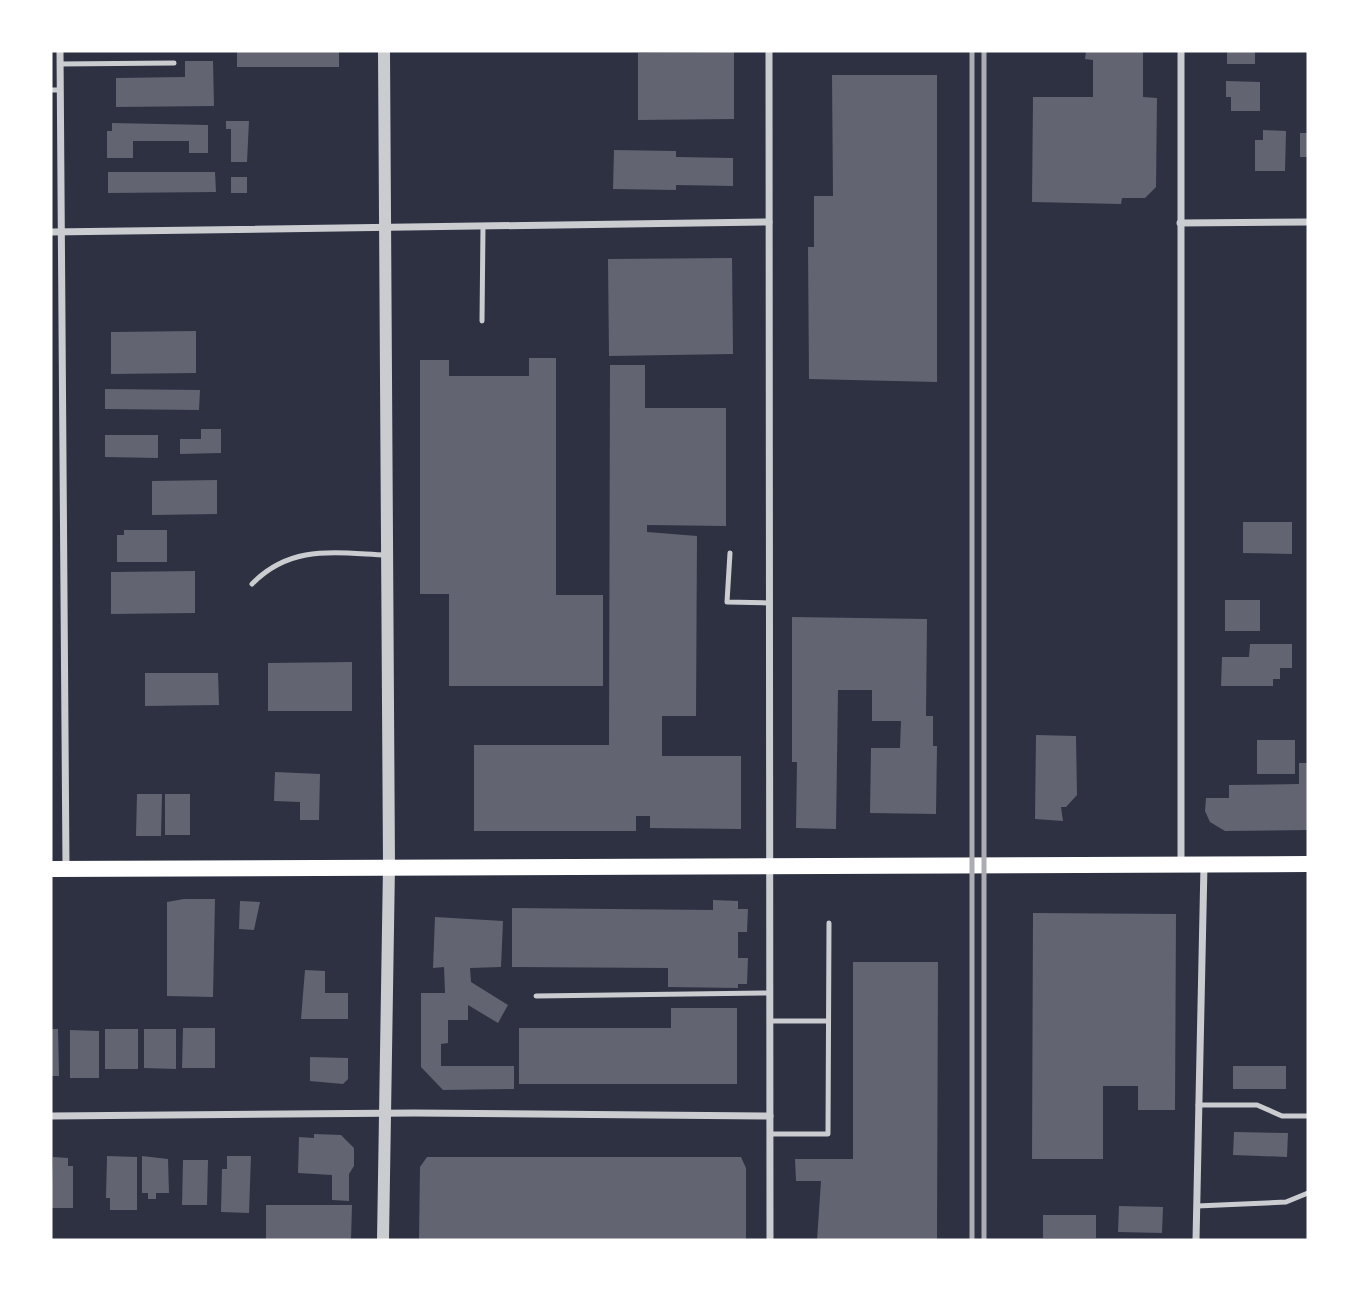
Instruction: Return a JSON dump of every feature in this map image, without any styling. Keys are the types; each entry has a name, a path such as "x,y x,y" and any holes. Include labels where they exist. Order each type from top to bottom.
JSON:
{"main road":[{"path":"59,869 1308,864"}],"street":[{"path":"59,869 55,232 60,51"},
{"path":"383,1240 389,866 384,51"},
{"path":"769,51 770,1240"},
{"path":"1181,51 1181,864"},
{"path":"55,232 769,222"},
{"path":"1180,223 1308,222"},
{"path":"1196,1240 1204,864"},
{"path":"51,1116 770,1116"}],"lane":[{"path":"60,64 174,63"},
{"path":"51,90 60,90"},
{"path":"482,321 483,227"},
{"path":"252,584 268,568 309,552 386,555"},
{"path":"730,553 727,602 770,603"},
{"path":"770,1133 828,1134 830,923"},
{"path":"536,996 770,993"},
{"path":"770,1021 828,1021"},
{"path":"1197,1105 1257,1105 1282,1116 1308,1116"},
{"path":"1197,1206 1286,1202 1308,1193"}],"building":[{"path":"237,51 339,51 339,67 237,67"},
{"path":"1086,51 1143,51 1143,97 1157,98 1156,187 1145,198 1122,198 1121,204 1032,202 1033,97 1093,97 1093,60 1085,59"},
{"path":"1227,51 1255,51 1255,64 1227,64"},
{"path":"734,52 734,119 638,120 638,53"},
{"path":"185,61 213,61 214,106 116,107 116,78 185,77"},
{"path":"832,75 937,75 937,382 809,379 808,247 814,247 814,196 833,196"},
{"path":"1226,81 1260,82 1260,111 1231,111 1231,97 1226,97"},
{"path":"226,121 249,121 247,162 231,162 231,129 226,129"},
{"path":"112,123 208,125 208,153 189,153 189,141 133,141 133,158 107,158 107,131 112,131"},
{"path":"1263,130 1286,131 1285,171 1255,171 1255,140 1263,140"},
{"path":"1300,133 1308,133 1308,157 1300,157"},
{"path":"614,150 676,151 676,157 733,158 733,186 676,185 676,190 613,189"},
{"path":"108,172 215,172 216,192 108,193"},
{"path":"231,177 247,177 247,193 231,193"},
{"path":"732,258 733,354 609,356 608,259"},
{"path":"196,331 196,373 111,374 111,332"},
{"path":"529,358 556,358 556,595 603,595 603,686 449,686 449,594 420,594 420,360 449,360 449,376 529,376"},
{"path":"610,365 645,365 645,408 726,408 726,526 647,525 647,532 697,536 696,716 662,716 662,756 741,756 741,829 650,828 650,816 636,816 636,831 474,831 474,745 609,745"},
{"path":"105,389 200,390 199,410 105,409"},
{"path":"201,429 221,429 221,453 180,454 180,439 201,439"},
{"path":"105,435 158,435 158,458 105,457"},
{"path":"217,480 217,514 152,515 152,481"},
{"path":"1243,522 1292,522 1292,554 1243,553"},
{"path":"124,530 167,530 167,562 117,562 117,535 124,535"},
{"path":"195,571 195,613 111,614 111,572"},
{"path":"1225,600 1260,600 1260,631 1225,631"},
{"path":"792,617 927,619 926,716 933,716 933,746 937,746 936,814 870,813 871,748 900,748 901,721 872,721 872,690 838,690 836,829 796,828 797,762 792,762"},
{"path":"1250,644 1292,644 1292,668 1280,668 1280,679 1273,679 1273,686 1221,686 1222,657 1249,657"},
{"path":"352,662 352,711 268,711 268,663"},
{"path":"145,673 218,673 219,705 145,706"},
{"path":"1036,735 1076,736 1077,795 1066,807 1061,807 1063,821 1035,819"},
{"path":"1257,740 1295,740 1295,774 1257,774"},
{"path":"1299,763 1308,763 1308,830 1225,831 1210,822 1205,811 1206,798 1229,798 1229,785 1299,784"},
{"path":"275,772 320,774 319,820 300,820 300,802 274,801"},
{"path":"137,794 162,794 161,836 136,836"},
{"path":"165,794 190,794 190,835 165,835"},
{"path":"215,899 213,997 167,996 167,902"},
{"path":"713,900 738,901 738,909 748,909 747,932 738,932 738,958 748,958 747,984 738,984 738,988 668,987 668,968 512,967 512,908 713,910"},
{"path":"240,901 260,902 254,930 239,929"},
{"path":"1033,913 1176,914 1175,1110 1138,1110 1138,1086 1103,1086 1103,1159 1032,1159"},
{"path":"435,917 503,921 501,967 470,968 471,982 508,1005 498,1023 468,1005 468,1020 448,1020 448,1043 441,1044 441,1066 514,1066 514,1089 443,1090 421,1067 421,993 445,993 444,967 433,968"},
{"path":"853,962 938,962 937,1240 817,1240 821,1181 796,1181 795,1159 853,1159"},
{"path":"305,970 325,971 325,993 348,993 348,1019 301,1019"},
{"path":"671,1008 737,1008 737,1084 519,1084 519,1028 671,1028"},
{"path":"183,1028 215,1028 215,1068 182,1068"},
{"path":"51,1029 58,1029 59,1076 51,1076"},
{"path":"105,1029 138,1029 138,1069 105,1069"},
{"path":"144,1029 176,1029 176,1069 144,1068"},
{"path":"70,1030 99,1031 99,1078 70,1078"},
{"path":"310,1057 348,1058 348,1079 343,1084 310,1081"},
{"path":"1233,1066 1286,1066 1286,1089 1233,1089"},
{"path":"1234,1132 1288,1133 1287,1157 1233,1155"},
{"path":"314,1134 341,1135 354,1148 354,1166 349,1174 349,1201 332,1200 332,1175 298,1173 299,1137 314,1138"},
{"path":"107,1156 137,1157 137,1210 110,1210 110,1198 106,1198"},
{"path":"142,1156 168,1159 169,1193 156,1193 156,1199 148,1199 148,1193 142,1193"},
{"path":"227,1156 251,1156 249,1213 221,1212 222,1169 227,1169"},
{"path":"53,1157 68,1158 68,1166 73,1166 73,1208 51,1208"},
{"path":"427,1157 741,1157 746,1168 746,1240 419,1240 420,1167"},
{"path":"183,1160 208,1160 207,1205 182,1205"},
{"path":"266,1205 352,1205 351,1240 266,1240"},
{"path":"1119,1206 1163,1207 1162,1233 1118,1232"},
{"path":"1043,1215 1096,1215 1096,1238 1043,1238"}],"railway":[{"path":"972,51 972,1240"},
{"path":"984,51 984,1240"}]}
